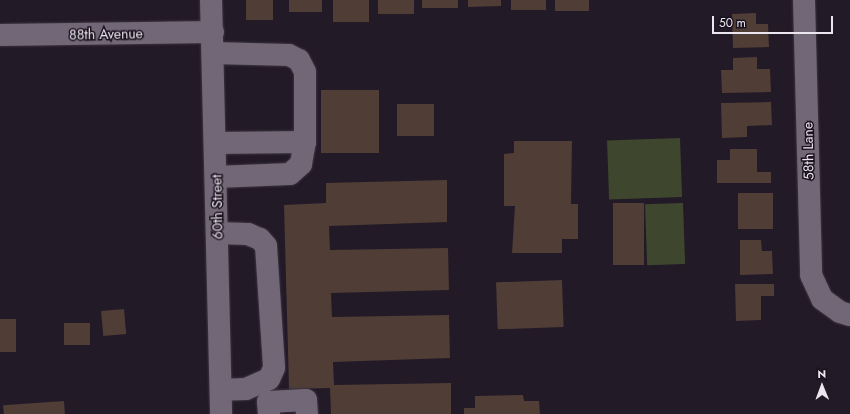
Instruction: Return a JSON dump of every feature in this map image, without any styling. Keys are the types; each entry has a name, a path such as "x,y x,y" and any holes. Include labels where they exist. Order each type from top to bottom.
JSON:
{"street":[{"name":"60th Street","path":"212,0 221,414"},
{"name":"58th Lane","path":"804,0 811,275 822,299 840,312 850,315"},
{"name":"88th Avenue","path":"0,36 213,43 275,52 299,60 305,72 305,142 302,164 290,174 216,177"},
{"path":"215,143 305,142"},
{"path":"217,233 248,234 260,239 266,246 274,368 269,379 255,386 246,389 221,390"},
{"path":"255,386 269,408 306,400 307,414"}],"green space":[{"path":"680,138 682,197 609,200 607,141"},
{"path":"683,203 685,264 647,265 645,204"}],"building":[{"path":"246,0 273,0 273,20 246,20"},
{"path":"289,0 322,0 322,12 289,12"},
{"path":"333,0 369,0 369,22 333,22"},
{"path":"378,0 414,0 414,14 378,14"},
{"path":"422,0 458,0 458,8 422,8"},
{"path":"468,0 501,0 501,6 468,7"},
{"path":"511,0 546,0 546,10 511,10"},
{"path":"555,0 589,0 589,11 555,11"},
{"path":"756,13 756,24 768,24 769,47 733,48 732,14"},
{"path":"757,57 757,69 770,69 771,92 722,93 721,70 733,70 733,58"},
{"path":"321,90 379,90 379,153 321,153"},
{"path":"771,102 772,125 747,126 747,137 722,138 721,103"},
{"path":"397,104 434,104 434,136 397,136"},
{"path":"514,141 572,141 571,204 578,204 578,239 562,239 562,253 512,253 515,206 504,206 504,154 514,153"},
{"path":"730,149 757,149 757,172 771,172 771,183 717,183 717,160 730,160"},
{"path":"447,180 447,222 329,226 330,250 448,248 449,290 331,293 332,317 449,315 450,358 333,362 334,385 451,383 451,414 331,414 330,388 289,389 284,205 326,203 326,183"},
{"path":"738,193 773,193 773,229 738,229"},
{"path":"613,203 644,203 644,265 613,265"},
{"path":"740,240 761,240 762,251 772,251 773,274 740,275"},
{"path":"562,280 564,327 498,329 496,282"},
{"path":"735,284 774,284 774,296 761,296 761,320 736,321"},
{"path":"124,309 126,334 103,336 101,311"},
{"path":"0,319 16,319 16,352 0,352"},
{"path":"64,323 90,323 90,345 64,345"},
{"path":"523,395 524,401 539,401 540,414 464,414 464,408 475,408 475,396"},
{"path":"64,401 65,414 4,414 3,405"}]}
